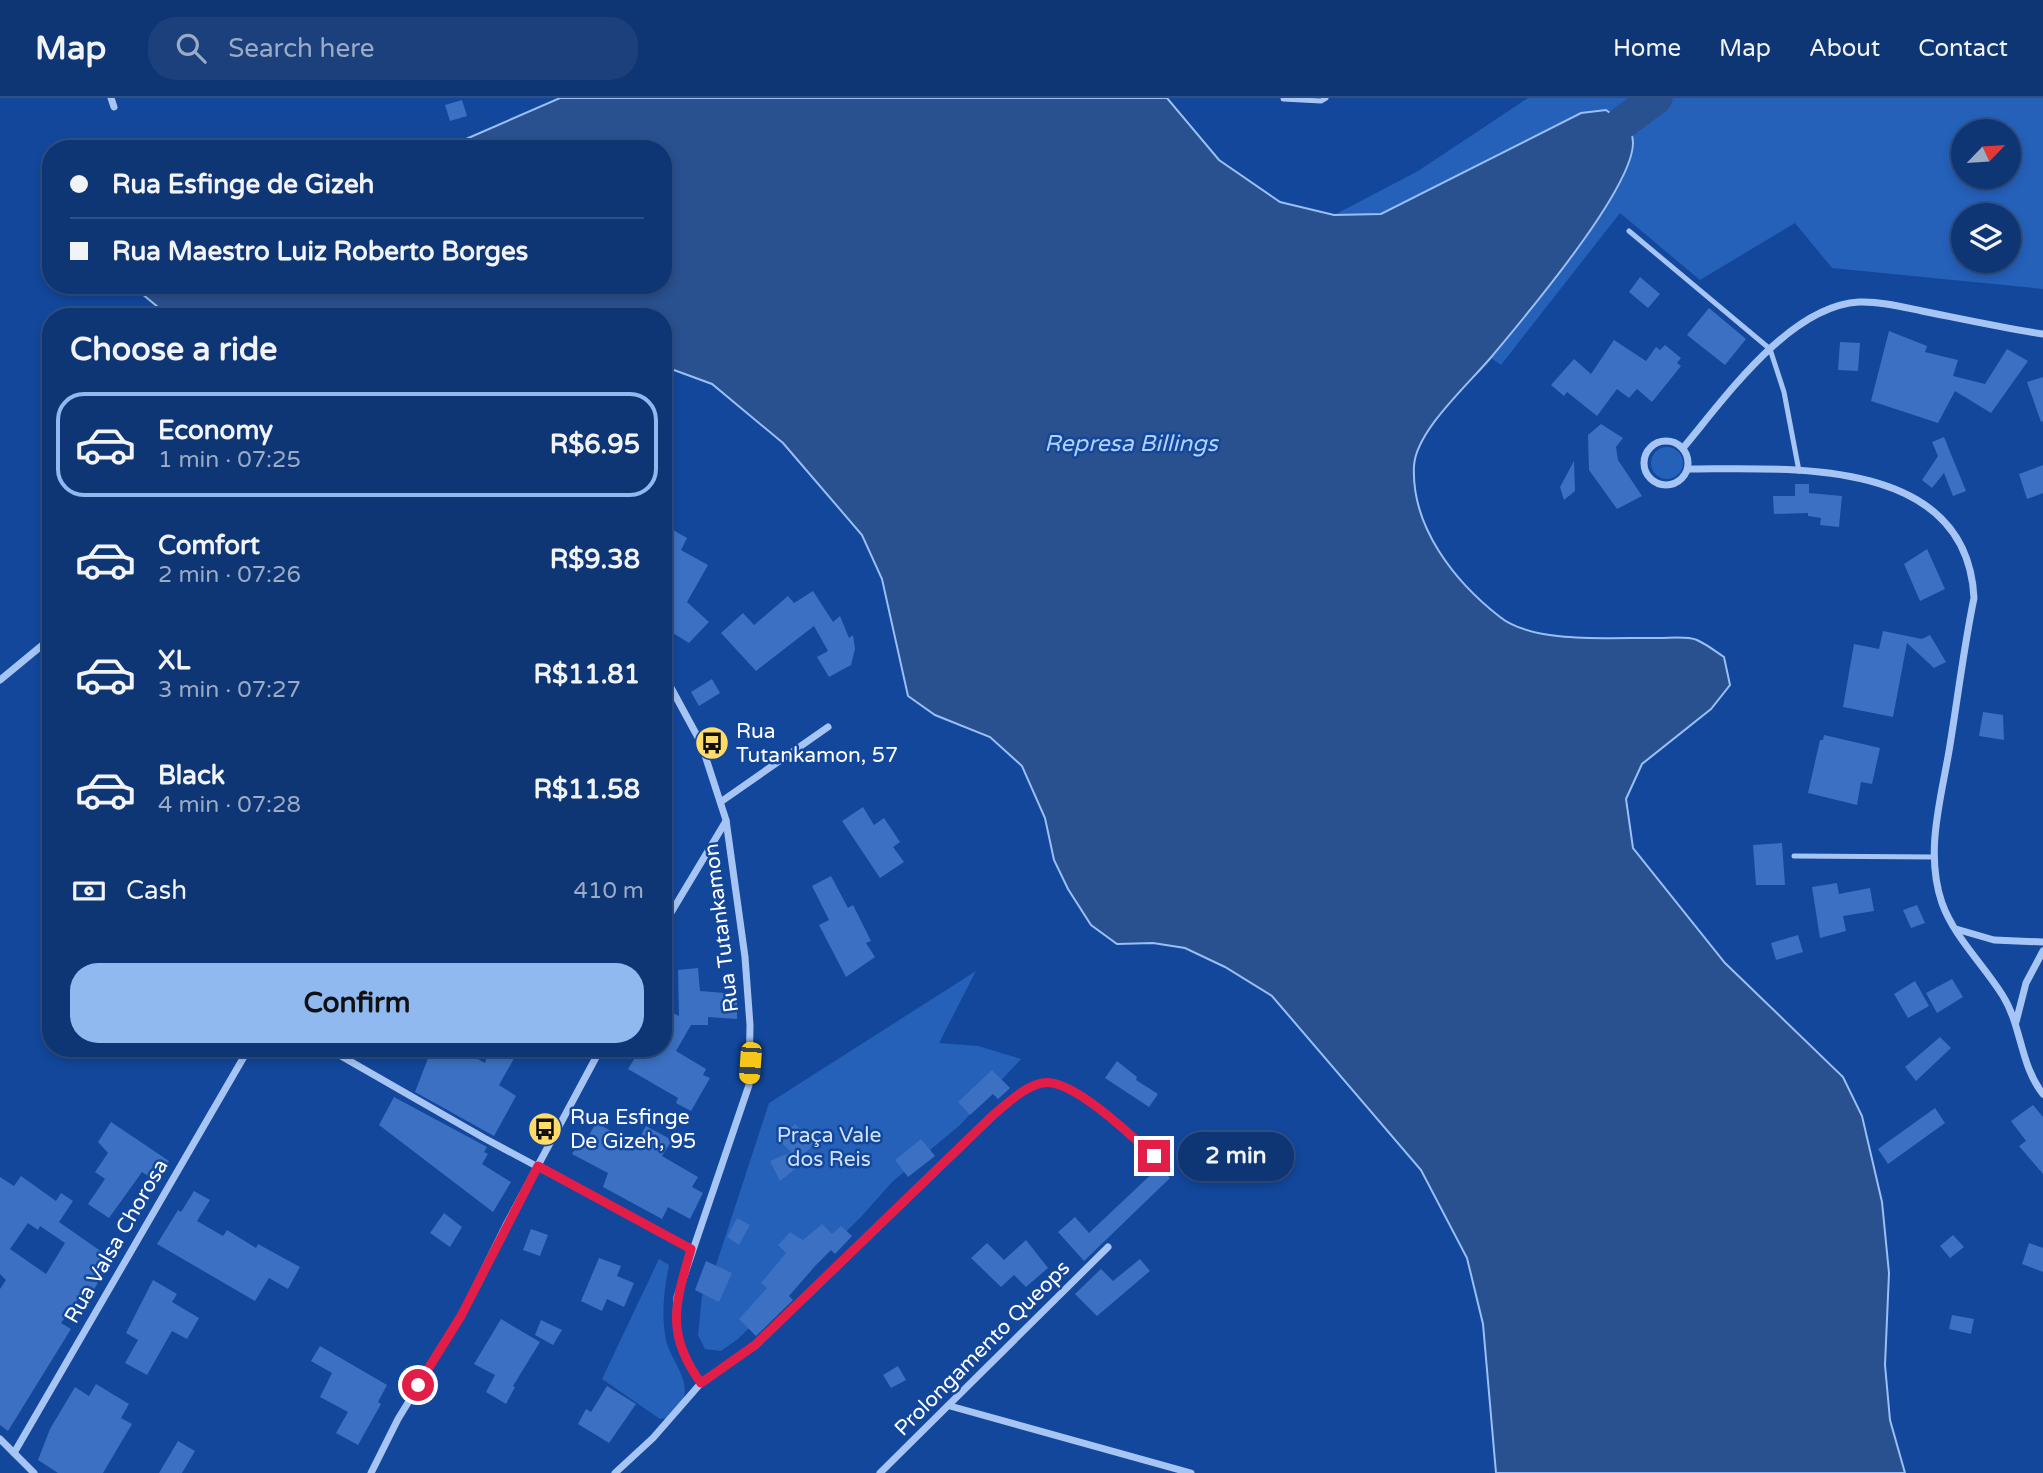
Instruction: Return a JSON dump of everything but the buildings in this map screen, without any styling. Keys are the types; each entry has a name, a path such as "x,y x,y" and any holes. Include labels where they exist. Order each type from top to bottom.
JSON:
{"street":[{"path":"111,98 114,107"},
{"path":"1683,448 1770,349 1818,315 1836,306 1861,302 2043,334"},
{"path":"1670,441 1683,448 1688,458 1688,469 1680,481 1666,485 1653,481 1645,468 1646,454 1656,443 1670,441"},
{"path":"1688,469 1799,471 1868,478 1913,496 1944,523 1970,569 1974,597 1940,797 1934,857 1942,903 1955,929 2004,997 2015,1022 2026,1063 2043,1094"},
{"path":"0,680 42,645"},
{"name":"Rua Tutankamon","path":"672,690 701,743 722,801 745,957 750,1025 749,1085 726,1157 691,1249 677,1297 674,1326 687,1364 701,1383"},
{"path":"722,801 828,727"},
{"path":"672,911 726,820"},
{"path":"1955,929 1994,940 2043,942"},
{"path":"2015,1022 2026,983 2043,951"},
{"name":"Rua Valsa Chorosa","path":"14,1453 244,1057"},
{"path":"343,1057 691,1249"},
{"path":"371,1473 398,1419 461,1316 596,1057"},
{"path":"615,1473 653,1438 701,1383 755,1345 992,1116 1035,1086 1052,1083 1086,1100 1154,1156"},
{"name":"Prolongamento Queops","path":"880,1473 1108,1247"},
{"path":"950,1406 1191,1473"},
{"path":"0,1439 34,1473"}],"lane":[{"path":"1283,99 1321,101 1326,98"},
{"path":"1629,231 1770,349 1784,392 1799,471"},
{"path":"1794,856 1934,857"}],"green space":[{"path":"1528,98 2043,98 2043,289 1832,268 1795,223 1700,280 1620,213 1501,365 1491,358 1603,213 1624,177 1581,113 1381,214 1334,215 1418,171"},
{"path":"1667,447 1678,452 1683,463 1678,474 1667,479 1656,474 1651,463 1656,452"},
{"name":"Praça Vale dos Reis","path":"976,971 939,1043 978,1046 1021,1059 960,1125 892,1182 861,1217 738,1339 721,1351 705,1349 698,1335 702,1296 716,1265 769,1103"},
{"path":"659,1259 669,1265 664,1302 666,1340 682,1375 685,1390 678,1408 668,1418 660,1419 602,1379"}],"water":[{"name":"Represa Billings","path":"560,98 1167,98 1219,160 1280,202 1334,215 1381,214 1581,113 1606,110 1624,125 1632,136 1631,155 1620,182 1601,214 1553,281 1434,422 1417,452 1414,466 1415,489 1428,531 1452,570 1483,603 1515,626 1534,632 1577,638 1689,638 1724,657 1730,685 1711,709 1642,764 1626,799 1633,848 1725,963 1843,1077 1862,1116 1882,1202 1889,1273 1885,1365 1890,1420 1905,1473 1496,1473 1483,1324 1467,1258 1421,1170 1272,996 1225,967 1185,948 1153,943 1117,944 1091,925 1068,889 1054,860 1045,818 1022,766 990,737 935,715 908,696 882,579 862,535 783,443 712,384 672,369 672,308 159,308 142,294 672,294 672,140 464,140"}],"waterway":[{"path":"1622,123 1656,98"}],"place":[{"name":"Rua Tutankamon, 57","path":"712,743"},
{"name":"Rua Esfinge De Gizeh, 95","path":"545,1129"}],"route":[{"path":"418,1385 451,1335 538,1166 691,1249 677,1297 674,1326 687,1364 701,1383 755,1345 992,1116 1035,1086 1052,1083 1086,1100 1154,1156"}]}
